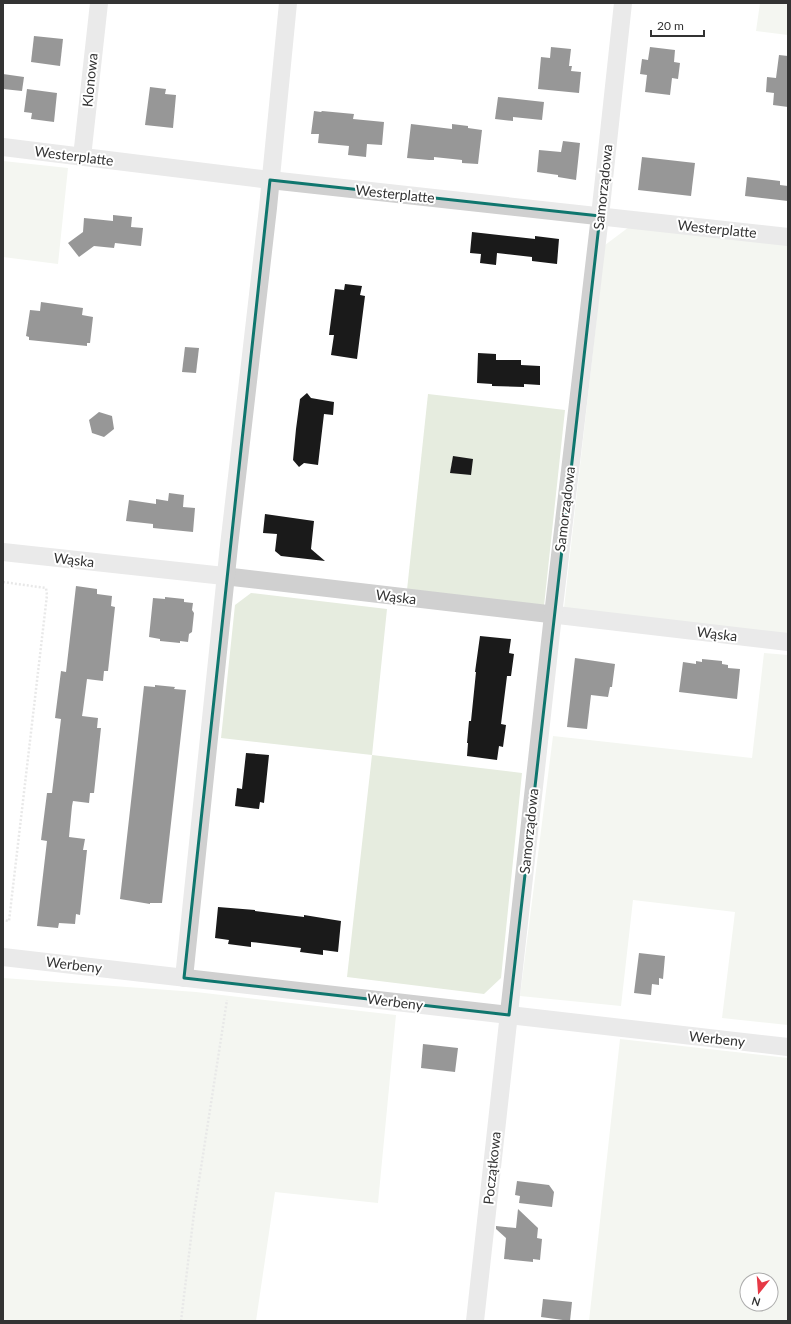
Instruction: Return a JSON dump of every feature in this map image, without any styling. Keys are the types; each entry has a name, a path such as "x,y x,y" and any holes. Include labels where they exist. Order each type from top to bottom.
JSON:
{"street":[{"name":"Klonowa","path":"82,157 98,3"},
{"path":"184,978 225,576 268,208 288,3"},
{"name":"Samorządowa","path":"509,1015 553,615 600,216 622,3"},
{"name":"Westerplatte","path":"3,147 270,180 788,237"},
{"name":"Wąska","path":"3,552 225,576 788,642"},
{"name":"Werbeny","path":"3,956 788,1047"},
{"name":"Początkowa","path":"475,1321 509,1015"}],"path":[{"path":"3,582 46,588 47,595 9,921 3,920"},
{"path":"181,1321 194,1213 229,983"}],"highlighted area":[{"path":"270,180 600,216 509,1015 184,978"}],"shaded area":[{"path":"760,3 788,3 788,35 756,31"},
{"path":"3,161 68,168 58,264 3,257"},
{"path":"629,227 788,245 788,634 564,608 605,245"},
{"path":"428,394 565,410 544,606 407,590"},
{"path":"251,593 387,609 372,755 221,738 235,605"},
{"path":"764,653 788,655 788,1025 722,1018 735,912 633,900 621,1006 520,996 553,736 752,758"},
{"path":"372,755 522,773 501,978 484,994 347,977"},
{"path":"3,978 196,992 396,1015 378,1203 275,1192 256,1321 3,1321"},
{"path":"620,1039 788,1058 788,1321 589,1321"}],"building":[{"path":"34,36 63,39 60,66 31,62"},
{"path":"551,47 571,49 569,66 572,66 571,71 581,72 579,93 538,89 541,57 550,58"},
{"path":"650,47 675,50 674,62 680,63 678,79 672,78 670,95 645,92 647,75 640,74 642,59 648,60"},
{"path":"779,55 788,56 788,107 773,105 774,93 766,92 767,77 776,78"},
{"path":"3,74 24,77 22,91 3,89"},
{"path":"150,87 166,89 165,94 176,95 173,128 145,125"},
{"path":"27,89 57,93 54,122 31,119 32,113 24,112"},
{"path":"498,97 544,102 542,120 513,117 513,121 495,119"},
{"path":"314,111 354,114 353,119 384,122 382,145 367,144 366,157 348,155 349,146 318,143 319,134 311,134"},
{"path":"411,124 452,129 452,124 482,130 478,164 462,163 462,160 434,157 434,160 407,158"},
{"path":"563,141 580,143 576,180 558,177 558,175 537,172 539,150 561,152"},
{"path":"642,157 695,163 691,196 638,190"},
{"path":"747,177 780,181 780,185 788,186 788,201 745,196"},
{"path":"113,215 132,217 131,227 143,228 141,246 115,243 114,248 94,246 79,257 68,243 83,232 84,218 113,221"},
{"path":"472,232 535,239 535,236 559,239 557,264 532,261 532,257 497,253 496,265 480,263 481,254 470,253"},
{"path":"345,284 362,286 360,295 365,296 357,359 331,355 334,335 329,335 335,289 344,290"},
{"path":"41,302 83,308 82,315 93,317 90,343 87,343 87,346 29,340 29,337 26,336 30,310 40,311"},
{"path":"185,347 199,348 196,373 182,372"},
{"path":"478,353 496,354 496,360 521,360 521,365 540,366 540,385 524,384 524,387 492,386 492,384 477,383"},
{"path":"307,393 311,398 334,402 333,415 324,414 318,465 304,463 299,467 293,460 296,429 300,399"},
{"path":"99,412 112,416 114,429 104,437 92,433 89,420"},
{"path":"453,456 473,459 471,475 450,473"},
{"path":"169,493 184,495 183,507 195,508 193,532 153,528 153,524 126,521 129,500 156,504 156,499 168,501"},
{"path":"265,514 314,521 311,549 325,561 281,556 275,551 277,534 263,533"},
{"path":"76,586 97,589 97,594 112,596 111,606 115,607 108,671 104,671 103,681 87,679 82,716 98,718 97,728 101,728 94,793 90,793 89,803 73,801 72,806 69,837 85,839 83,850 87,850 80,915 76,914 75,924 59,923 58,928 37,926 47,841 41,840 47,793 52,793 61,719 55,718 61,671 66,672"},
{"path":"165,597 184,599 184,602 193,603 192,610 194,613 192,632 189,634 188,642 180,641 180,643 160,641 160,639 149,637 153,598 165,599"},
{"path":"480,636 511,639 509,653 514,654 511,676 507,676 501,724 506,725 503,747 499,746 497,760 467,756 469,721 471,721"},
{"path":"575,658 615,664 612,687 610,687 608,697 591,695 587,729 567,727"},
{"path":"702,659 722,661 722,664 728,665 728,668 740,669 737,699 679,692 683,662 696,664 696,661 702,662"},
{"path":"155,685 175,687 174,689 186,690 162,903 150,904 120,899 144,686 155,687"},
{"path":"246,753 269,755 264,803 260,802 259,809 235,806 237,788 242,789"},
{"path":"218,907 255,910 304,917 304,915 341,921 338,952 323,950 323,955 300,952 301,948 251,942 251,947 228,944 229,940 215,938"},
{"path":"639,953 665,956 663,979 659,978 659,985 652,984 651,995 634,993"},
{"path":"423,1044 458,1048 455,1072 421,1068"},
{"path":"517,1181 549,1185 554,1192 552,1207 519,1203 520,1196 515,1195"},
{"path":"518,1209 538,1228 537,1238 542,1239 540,1260 533,1259 533,1262 504,1259 506,1238 496,1229 496,1226 516,1228"},
{"path":"543,1299 572,1302 570,1321 541,1317"}]}
